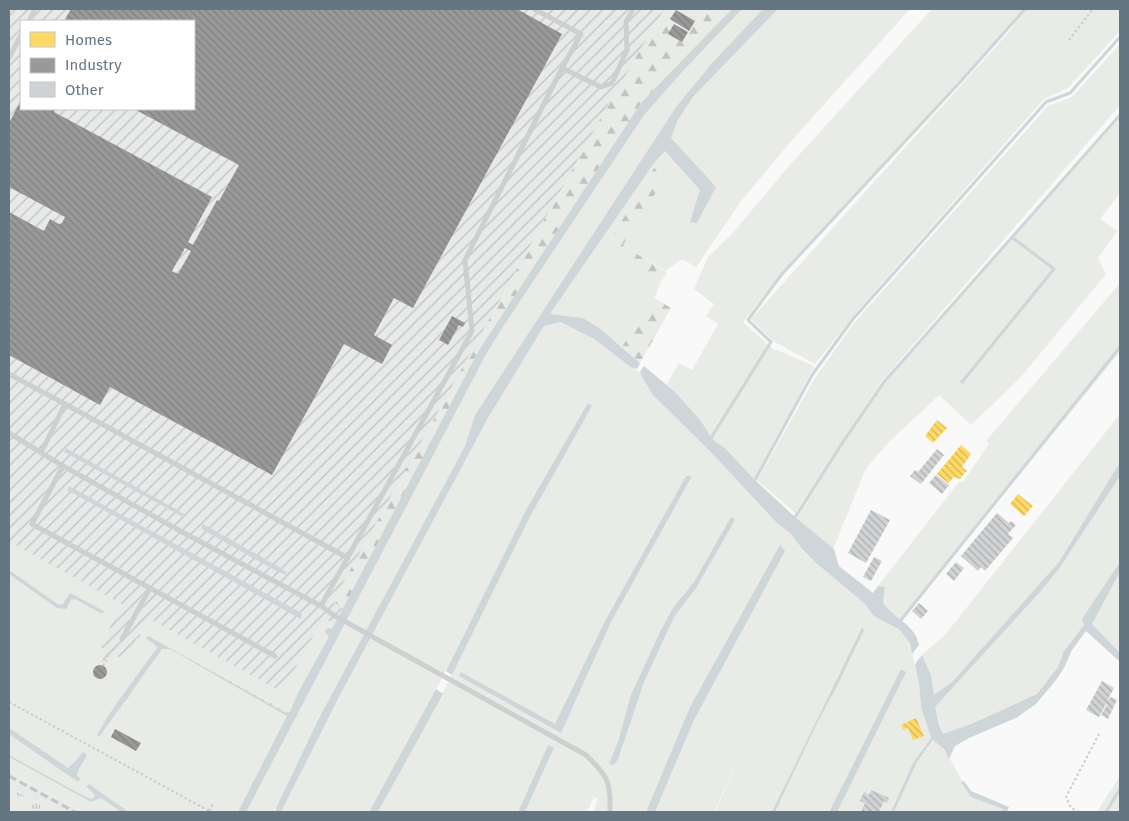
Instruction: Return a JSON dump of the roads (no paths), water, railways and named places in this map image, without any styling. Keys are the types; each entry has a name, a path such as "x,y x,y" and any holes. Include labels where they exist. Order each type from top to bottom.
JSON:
{"lane":[{"path":"321,606 472,331 465,260 581,34 534,9"},
{"path":"562,68 601,87 612,83 627,50 626,22 633,9"},
{"path":"9,58 20,37"},
{"path":"9,374 348,558"},
{"path":"41,452 65,404"},
{"path":"9,434 63,466 321,606 335,616 586,755 601,769 611,790 610,812"},
{"path":"63,466 32,524 275,656"},
{"path":"122,638 150,588"}],"waterway":[{"path":"711,438 771,342 748,320 782,274 962,80 1025,9"},
{"path":"755,480 812,375 853,319 1046,102 1070,93 1120,37"},
{"path":"795,517 884,382 1120,115"},
{"path":"962,382 1054,269 1013,238"},
{"path":"901,620 1120,347"},
{"path":"1106,812 1120,789"}],"railway":[{"path":"9,776 75,812"}]}
